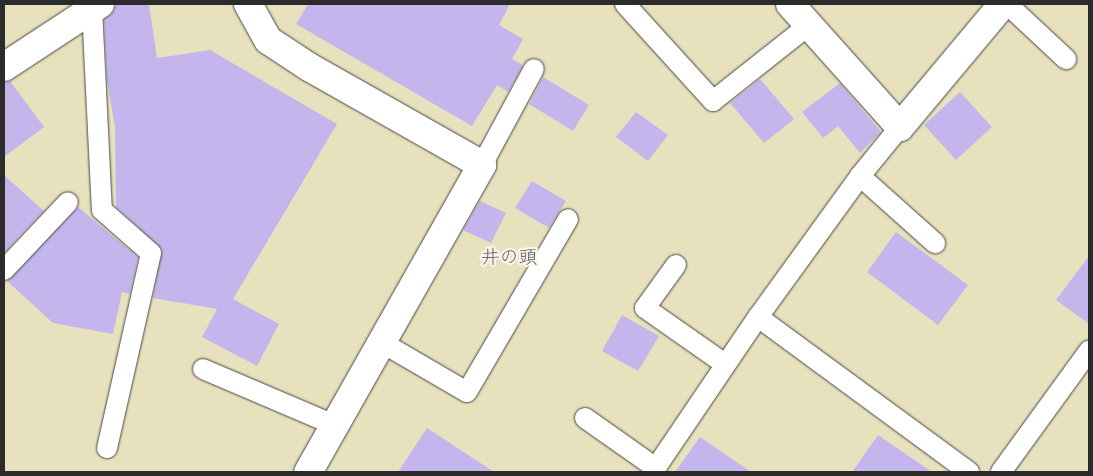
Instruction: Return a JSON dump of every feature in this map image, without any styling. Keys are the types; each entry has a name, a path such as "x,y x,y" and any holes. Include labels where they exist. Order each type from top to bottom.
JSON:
{"street":[{"path":"248,4 268,40 309,67 482,165 308,472"},
{"path":"790,4 900,127 1005,4"},
{"path":"4,67 96,6"}],"lane":[{"path":"625,4 714,101 809,25"},
{"path":"1005,4 1066,59"},
{"path":"96,6 102,210 151,253 106,448"},
{"path":"482,165 534,69"},
{"path":"585,418 654,470 758,317 860,176 900,127"},
{"path":"860,176 935,243"},
{"path":"4,270 68,202"},
{"path":"381,342 467,392 568,220"},
{"path":"676,265 645,308 725,364"},
{"path":"758,317 970,472"},
{"path":"1002,472 1089,351"},
{"path":"203,369 334,425"}],"building":[{"path":"116,4 149,4 157,58 210,50 337,124 233,299 279,324 257,366 202,337 217,309 153,298 162,249 116,207 115,127 107,81 104,20 114,11"},
{"path":"308,4 510,4 499,25 523,39 512,59 523,65 508,92 497,85 472,126 296,24"},
{"path":"543,77 589,105 573,131 529,104"},
{"path":"760,79 794,119 764,143 730,103"},
{"path":"10,81 44,127 4,157 4,82"},
{"path":"840,83 881,132 860,153 838,126 823,138 802,112"},
{"path":"960,92 992,127 956,160 924,125"},
{"path":"636,112 668,135 648,161 616,137"},
{"path":"4,175 44,211 4,253"},
{"path":"532,181 566,201 549,228 515,208"},
{"path":"480,201 506,213 491,243 463,230"},
{"path":"78,207 138,257 130,294 122,292 113,334 53,323 7,281"},
{"path":"896,232 968,285 938,325 867,272"},
{"path":"1089,256 1089,324 1056,300"},
{"path":"622,315 659,336 638,371 602,351"},
{"path":"427,428 494,472 398,472"},
{"path":"878,435 932,472 852,472"},
{"path":"700,437 751,472 675,472"}],"district":[{"name":"井の頭","path":"509,257"}]}
